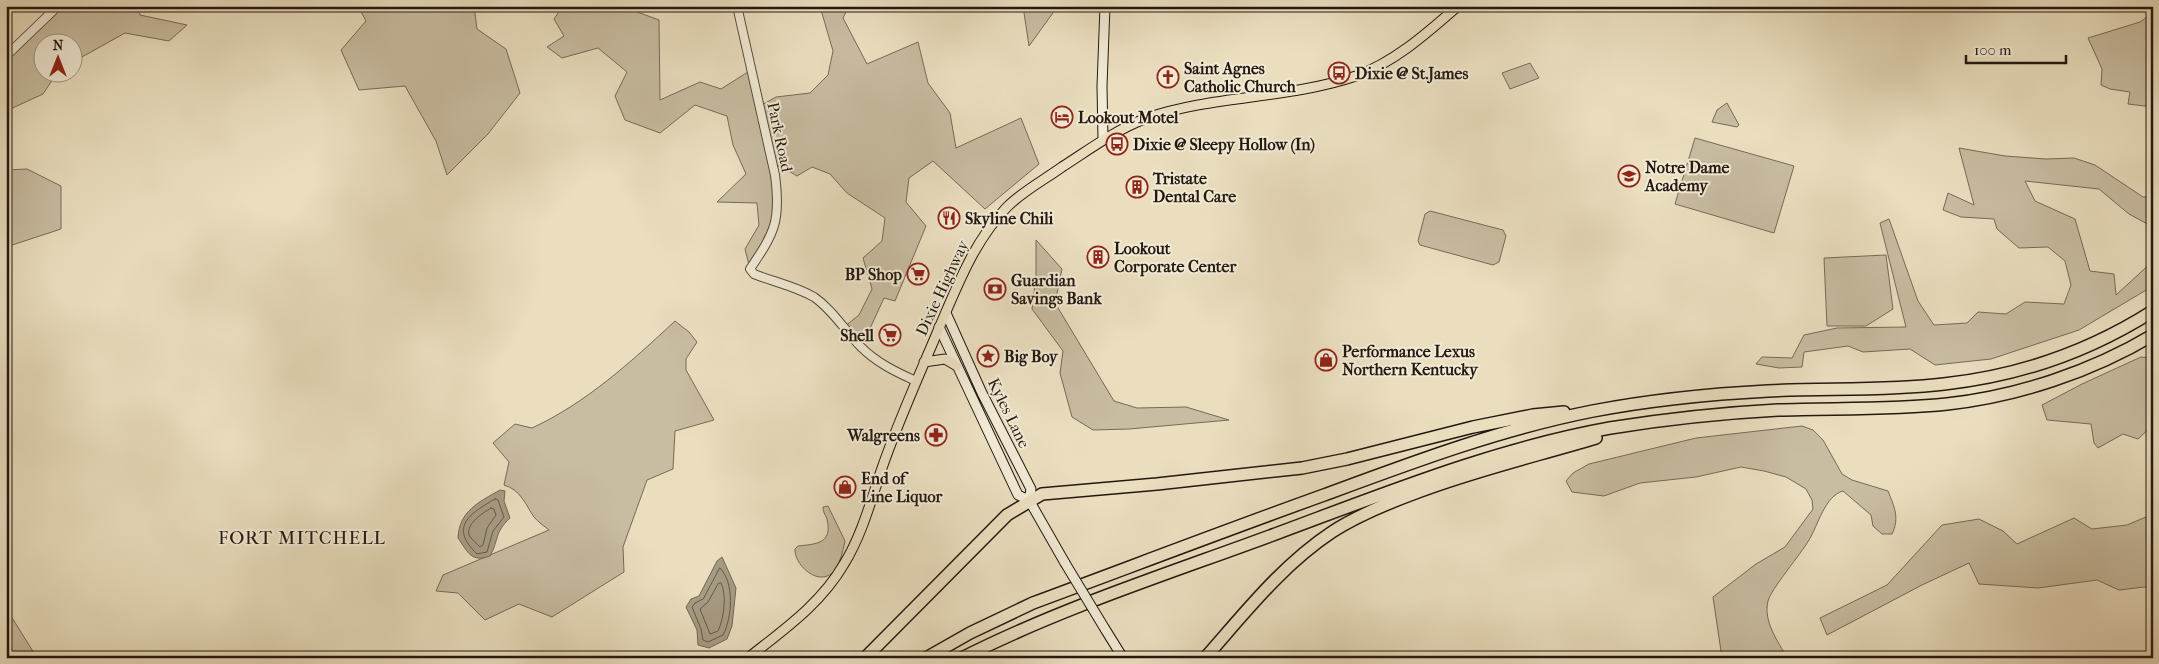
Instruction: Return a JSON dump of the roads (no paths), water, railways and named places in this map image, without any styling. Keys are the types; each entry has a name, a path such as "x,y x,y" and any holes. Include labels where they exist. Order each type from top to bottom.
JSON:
{"highway":[{"path":"926,658 970,632 1033,603 1231,528 1467,444 1549,421 1641,403 1721,394 1920,386 1969,381 2015,371 2072,353 2153,311"},
{"path":"962,658 1038,621 1476,462 1576,435 1650,422 1733,413 1914,406 1986,398 2021,390 2077,372 2153,335"},
{"path":"865,658 1006,515 1042,494 1302,468 1525,416 1593,412"},
{"path":"1205,658 1282,573 1332,532 1368,512 1475,472 1650,422"}],"main road":[{"path":"1103,140 1102,86 1105,6"},
{"name":"Dixie Highway","path":"748,658 804,613 822,595 846,562 916,381 974,251 987,230 1009,205 1103,140 1138,122 1163,114 1312,88 1356,76 1384,63 1412,44 1458,6"},
{"name":"Kyles Lane","path":"946,313 982,393 1031,489 1029,500"},
{"name":"Kyles Lane","path":"940,327 1018,496 1029,500 1123,658"},
{"path":"924,362 945,359 957,366"}],"street":[{"path":"6,56 58,6"},
{"name":"Park Road","path":"737,6 775,176 778,198 777,221 770,240 750,269 754,274 797,288 814,297 829,310 872,357 891,370 916,381"}],"water":[{"path":"500,490 505,491 504,501 510,518 501,528 490,556 484,558 474,557 458,538 462,521 466,514 478,503"},
{"path":"722,557 736,588 732,626 727,639 709,648 698,645 697,630 686,607 691,599 699,596 717,561"}],"place":[{"name":"Dixie @ St.James","path":"1339,73"},
{"name":"Saint Agnes Catholic Church","path":"1168,77"},
{"name":"Lookout Motel","path":"1062,117"},
{"name":"Dixie @ Sleepy Hollow (In)","path":"1117,144"},
{"name":"Notre Dame Academy","path":"1629,176"},
{"name":"Tristate Dental Care","path":"1137,187"},
{"name":"Skyline Chili","path":"949,218"},
{"name":"Lookout Corporate Center","path":"1098,257"},
{"name":"BP Shop","path":"918,274"},
{"name":"Guardian Savings Bank","path":"995,289"},
{"name":"Shell","path":"890,335"},
{"name":"Big Boy","path":"988,356"},
{"name":"Performance Lexus Northern Kentucky","path":"1326,360"},
{"name":"Walgreens","path":"936,435"},
{"name":"End of Line Liquor","path":"845,487"}],"district":[{"name":"FORT MITCHELL","path":"302,538"}]}
